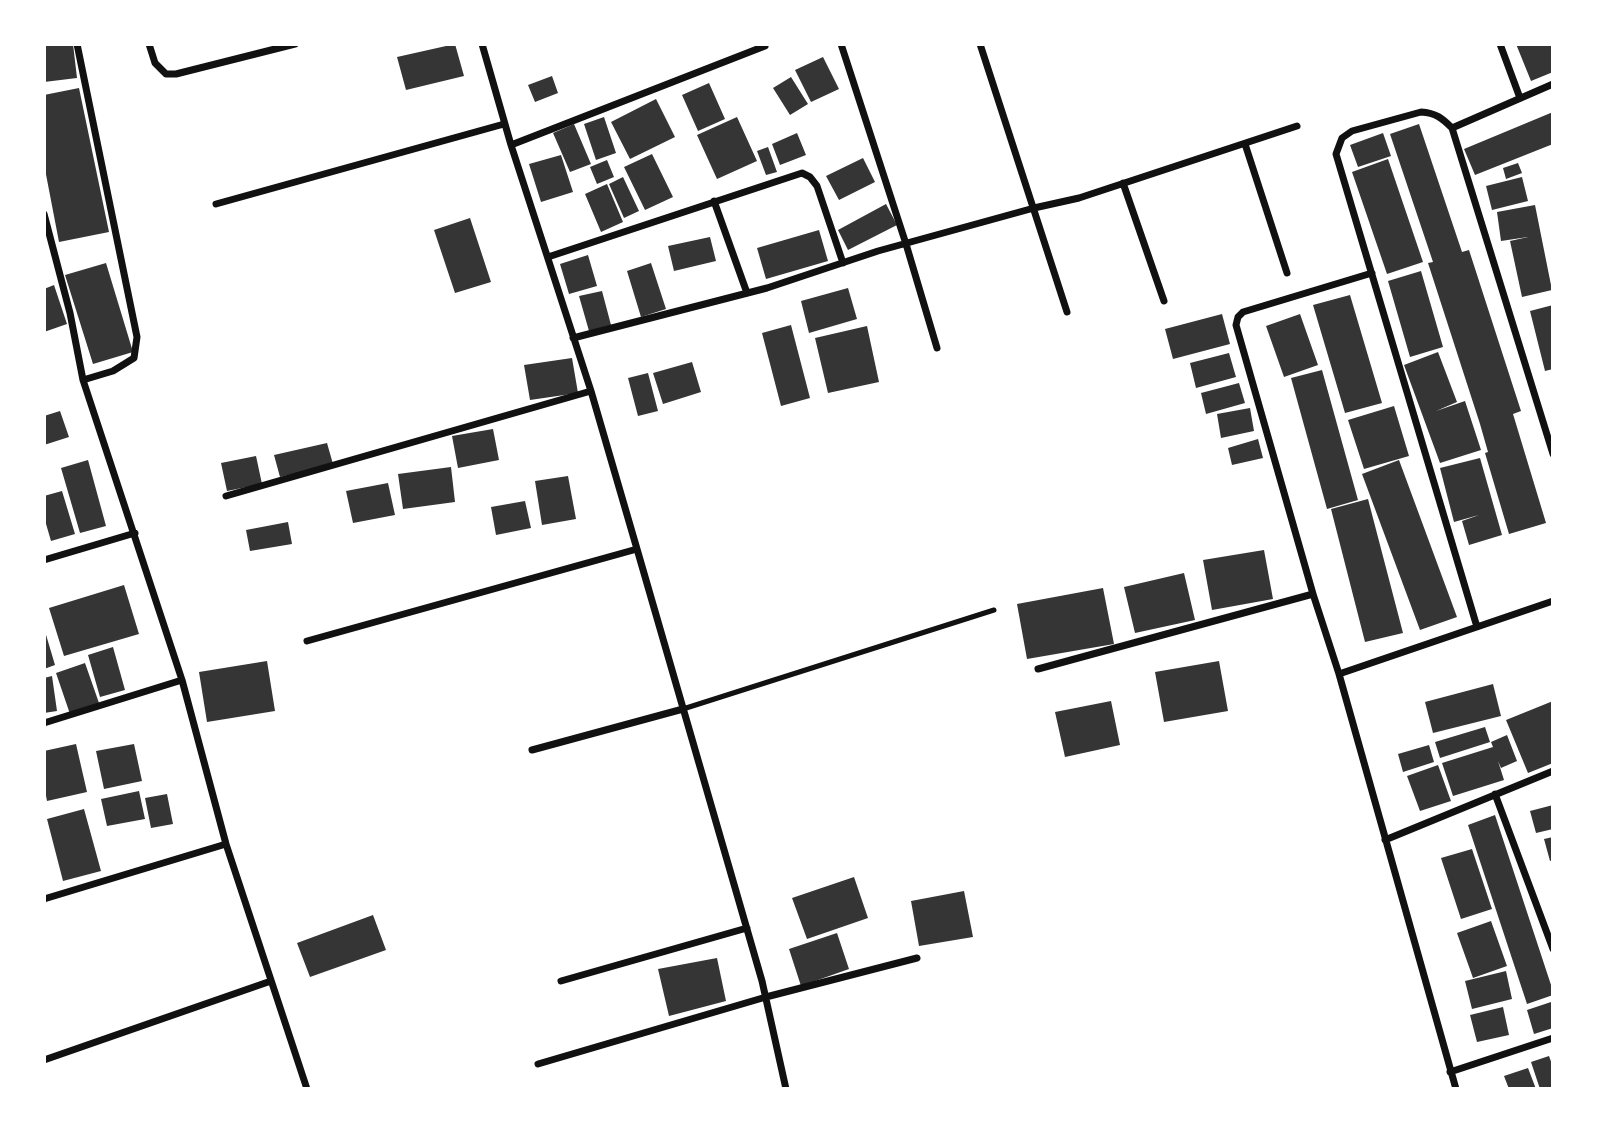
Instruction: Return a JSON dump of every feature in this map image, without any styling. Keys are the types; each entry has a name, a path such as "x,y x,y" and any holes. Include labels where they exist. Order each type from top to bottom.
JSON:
{"street":[{"path":"77,44 137,337 134,358 113,372 83,380"},
{"path":"149,44 155,63 166,74 176,74 295,44"},
{"path":"482,44 504,124 591,391 637,549 747,928 766,997 786,1089"},
{"path":"841,44 937,348"},
{"path":"980,44 1068,312"},
{"path":"1500,44 1520,98"},
{"path":"511,145 765,46"},
{"path":"1452,128 1553,84"},
{"path":"1476,627 1336,154 1338,144 1352,131 1421,112 1433,112 1443,117 1452,128 1553,454"},
{"path":"216,204 504,124"},
{"path":"573,338 747,293 906,244 1079,198 1297,126"},
{"path":"1245,144 1287,273"},
{"path":"548,257 802,173 810,177 817,186 843,263"},
{"path":"1123,183 1164,301"},
{"path":"714,201 747,293"},
{"path":"44,214 70,313 83,380 183,680 226,844 307,1089"},
{"path":"1372,273 1243,312 1238,317 1237,325 1313,594 1339,674 1455,1089"},
{"path":"226,496 591,391"},
{"path":"44,560 135,533"},
{"path":"307,641 637,549"},
{"path":"1038,669 1313,594"},
{"path":"1339,674 1553,601"},
{"path":"44,723 183,680"},
{"path":"532,750 683,709"},
{"path":"1385,840 1553,771"},
{"path":"1495,794 1553,949"},
{"path":"44,899 226,844"},
{"path":"561,981 747,928"},
{"path":"538,1063 766,997 917,958"},
{"path":"44,1060 271,981"},
{"path":"1450,1072 1553,1038"}],"lane":[{"path":"683,709 993,610"}],"building":[{"path":"44,44 73,44 77,78 44,82"},
{"path":"455,44 464,76 406,90 397,57"},
{"path":"1516,44 1553,44 1553,72 1531,81"},
{"path":"823,57 839,89 811,102 795,70"},
{"path":"552,76 558,93 535,102 528,85"},
{"path":"791,77 808,104 790,115 773,88"},
{"path":"709,83 725,119 698,131 682,95"},
{"path":"79,88 109,232 59,242 44,164 44,95"},
{"path":"656,99 675,137 630,159 611,122"},
{"path":"1553,112 1553,144 1475,175 1464,149"},
{"path":"604,117 616,153 596,160 584,124"},
{"path":"737,117 757,161 717,179 697,135"},
{"path":"574,124 591,164 570,172 553,133"},
{"path":"1419,124 1462,252 1469,250 1521,411 1513,414 1546,523 1509,534 1485,453 1488,452 1480,424 1428,263 1433,262 1390,134"},
{"path":"797,133 806,155 780,165 772,144"},
{"path":"1383,133 1391,156 1358,167 1350,145"},
{"path":"768,147 777,172 766,175 757,151"},
{"path":"652,154 673,197 645,210 624,167"},
{"path":"561,155 573,192 541,202 529,164"},
{"path":"863,158 875,182 839,200 826,176"},
{"path":"1388,159 1423,262 1387,274 1352,172"},
{"path":"607,160 614,177 597,184 590,167"},
{"path":"1518,163 1522,173 1506,179 1503,168"},
{"path":"623,177 639,211 624,218 609,184"},
{"path":"1522,177 1528,201 1492,210 1486,186"},
{"path":"607,184 623,222 601,232 585,194"},
{"path":"886,204 897,225 848,250 838,230"},
{"path":"1535,205 1552,290 1522,297 1510,241 1528,237 1501,241 1497,212"},
{"path":"470,218 491,282 455,293 434,230"},
{"path":"819,230 828,261 766,279 757,248"},
{"path":"710,237 716,261 674,271 668,246"},
{"path":"588,255 597,286 569,294 560,264"},
{"path":"106,263 133,352 93,364 65,275"},
{"path":"651,263 666,309 641,317 627,271"},
{"path":"1421,271 1443,347 1410,357 1388,281"},
{"path":"54,285 67,324 44,332 44,289"},
{"path":"848,288 857,319 809,333 801,301"},
{"path":"602,291 611,325 589,331 579,296"},
{"path":"1350,295 1382,403 1345,413 1313,305"},
{"path":"1553,305 1553,369 1545,371 1530,311"},
{"path":"1222,314 1230,344 1173,359 1165,329"},
{"path":"1300,314 1318,365 1284,377 1266,326"},
{"path":"791,325 810,398 781,406 762,333"},
{"path":"867,326 879,382 828,393 815,338"},
{"path":"1438,352 1457,402 1436,411 1465,401 1481,450 1440,463 1404,365"},
{"path":"1229,353 1236,377 1196,388 1190,363"},
{"path":"572,358 578,393 530,400 524,365"},
{"path":"692,362 701,392 663,404 653,373"},
{"path":"1322,370 1358,500 1327,509 1291,378"},
{"path":"648,373 658,411 638,416 628,378"},
{"path":"1239,383 1245,403 1206,414 1201,393"},
{"path":"1394,406 1409,456 1364,469 1348,420"},
{"path":"1250,408 1254,431 1221,438 1217,414"},
{"path":"60,411 69,437 44,445 44,416"},
{"path":"493,429 499,460 458,468 452,436"},
{"path":"1258,439 1263,458 1232,465 1228,448"},
{"path":"327,443 333,464 280,477 274,455"},
{"path":"256,456 262,484 227,491 221,463"},
{"path":"1480,458 1502,535 1469,545 1462,521 1479,515 1454,522 1440,468"},
{"path":"88,460 106,526 80,533 61,468"},
{"path":"1399,460 1457,617 1420,630 1362,474"},
{"path":"451,467 455,502 403,509 398,474"},
{"path":"568,476 576,519 542,525 535,481"},
{"path":"388,483 395,515 353,523 346,491"},
{"path":"62,491 75,534 51,541 44,517 44,496"},
{"path":"1368,499 1403,633 1365,642 1331,509"},
{"path":"525,501 531,528 496,535 491,507"},
{"path":"288,522 292,544 250,551 246,530"},
{"path":"1264,550 1273,599 1212,610 1203,560"},
{"path":"1184,573 1195,620 1135,633 1124,587"},
{"path":"124,585 139,634 64,656 49,608"},
{"path":"1103,588 1114,644 1027,659 1017,604"},
{"path":"44,628 55,665 44,669"},
{"path":"113,647 125,690 100,697 88,655"},
{"path":"267,661 275,711 207,722 199,672"},
{"path":"1219,661 1228,711 1164,722 1155,672"},
{"path":"85,663 99,703 70,714 56,673"},
{"path":"52,676 57,711 44,713 44,678"},
{"path":"1493,684 1501,716 1433,733 1425,702"},
{"path":"1111,701 1120,745 1065,757 1055,712"},
{"path":"1553,701 1553,763 1528,773 1506,720"},
{"path":"1485,727 1490,742 1440,758 1435,742"},
{"path":"1507,735 1517,761 1501,768 1498,761 1504,780 1453,796 1442,763 1493,747 1491,742"},
{"path":"76,744 87,792 47,801 44,751"},
{"path":"134,744 142,781 104,789 96,751"},
{"path":"1429,745 1434,762 1403,772 1398,754"},
{"path":"1438,765 1451,801 1420,811 1407,776"},
{"path":"139,791 145,819 107,826 101,799"},
{"path":"167,794 173,824 151,828 145,798"},
{"path":"1553,805 1553,829 1536,833 1530,811"},
{"path":"84,809 101,871 63,881 47,819"},
{"path":"1495,815 1553,991 1553,995 1527,1004 1468,825"},
{"path":"1553,837 1553,860 1550,861 1544,839"},
{"path":"1472,849 1492,909 1461,919 1441,858"},
{"path":"854,877 868,918 807,939 792,898"},
{"path":"964,891 973,937 919,946 911,901"},
{"path":"373,915 386,950 310,977 297,943"},
{"path":"1491,921 1507,966 1473,978 1457,933"},
{"path":"837,933 849,969 801,986 789,949"},
{"path":"717,958 726,1001 669,1016 658,969"},
{"path":"1506,971 1512,999 1472,1009 1465,981"},
{"path":"1551,1002 1553,1028 1534,1034 1527,1010"},
{"path":"1503,1007 1509,1035 1477,1042 1470,1015"},
{"path":"1549,1056 1553,1067 1553,1089 1540,1089 1531,1062"},
{"path":"1528,1068 1536,1089 1509,1089 1504,1076"}]}
